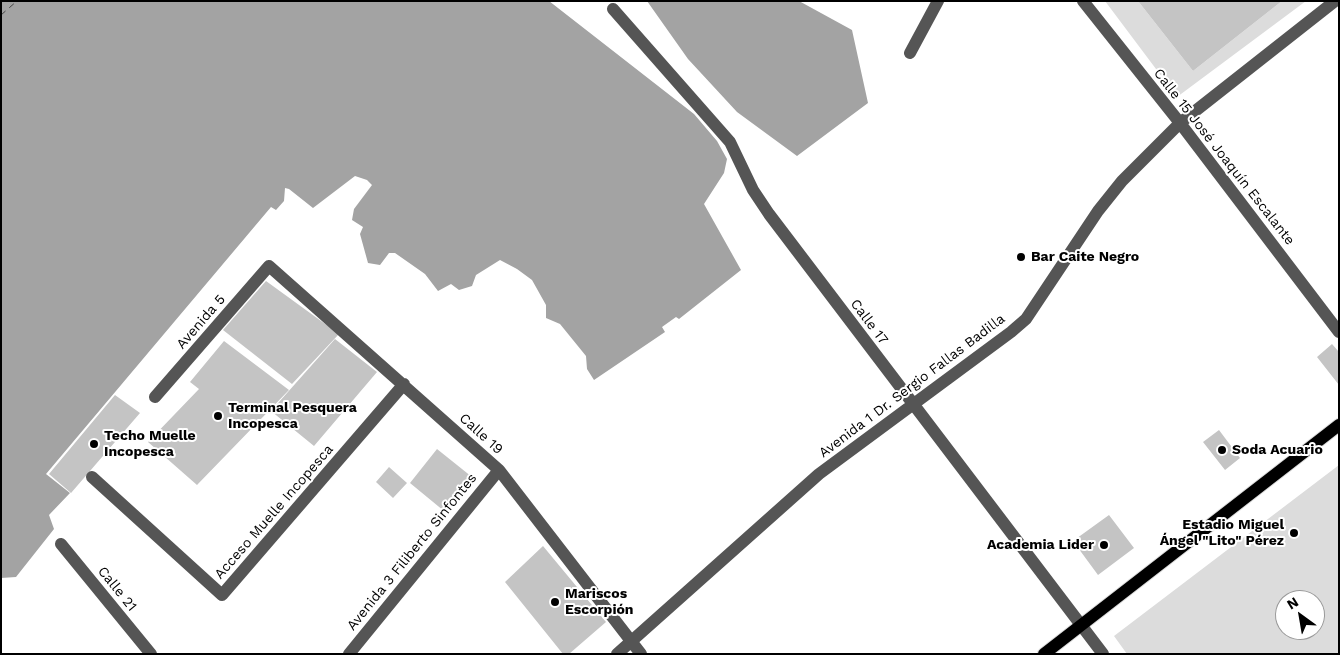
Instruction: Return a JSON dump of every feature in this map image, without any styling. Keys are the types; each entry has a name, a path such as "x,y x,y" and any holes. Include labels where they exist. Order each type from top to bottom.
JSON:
{"main road":[{"path":"1044,654 1339,426"}],"street":[{"path":"910,53 938,1"},
{"name":"Calle 15 José Joaquín Escalante","path":"1083,1 1180,123 1339,332"},
{"name":"Avenida 1 Dr. Sergio Fallas Badilla","path":"617,654 630,640 819,474 1026,319 1098,211 1122,181 1180,123 1336,3"},
{"name":"Calle 17","path":"613,9 730,142 753,190 769,214 1102,654"},
{"name":"Calle 19","path":"269,266 499,470 641,654"},
{"name":"Avenida 5","path":"155,397 269,266"},
{"name":"Acceso Muelle Incopesca","path":"92,477 222,595 404,384"},
{"name":"Avenida 3 Filiberto Sinfontes","path":"349,654 499,470"},
{"name":"Calle 21","path":"61,544 151,654"}],"shaded area":[{"path":"1,1 549,1 694,114 717,141 727,159 724,173 704,204 741,270 679,319 676,317 662,327 665,332 594,380 587,369 586,356 560,324 546,318 546,305 532,280 517,269 500,260 476,275 472,286 459,290 451,284 438,291 425,274 395,253 389,253 380,265 368,263 360,234 363,227 352,220 354,209 372,185 367,180 355,176 313,208 289,189 285,188 284,201 276,210 271,207 46,474 70,493 49,515 54,529 16,577 1,578"},
{"path":"647,1 799,1 852,30 868,103 797,156 737,112 688,59"},
{"path":"1105,1 1138,1 1193,71 1282,1 1306,1 1177,97"},
{"name":"Estadio Miguel Ángel \"Lito\" Pérez","path":"1339,465 1339,654 1127,654 1114,636"}],"building":[{"path":"1138,1 1282,1 1193,71"},
{"name":"Terminal Pesquera Incopesca","path":"266,281 339,334 292,384 223,330"},
{"name":"Terminal Pesquera Incopesca","path":"335,339 377,372 314,446 271,411"},
{"name":"Terminal Pesquera Incopesca","path":"224,341 289,390 197,485 148,442 199,389 190,382"},
{"path":"1332,344 1339,352 1339,385 1317,357"},
{"name":"Techo Muelle Incopesca","path":"115,395 140,413 71,493 49,474"},
{"name":"Soda Acuario","path":"1219,430 1240,458 1225,470 1203,442"},
{"path":"437,449 472,477 444,511 410,483"},
{"path":"389,467 407,483 393,498 376,482"},
{"name":"Academia Lider","path":"1109,515 1134,548 1098,575 1073,541"},
{"name":"Mariscos Escorpión","path":"543,546 606,622 569,654 563,654 505,582"}],"ferry route":[{"path":"1,15 17,1"}],"place":[{"name":"Bar Caite Negro","path":"1021,257"},
{"name":"Terminal Pesquera Incopesca","path":"218,416"},
{"name":"Techo Muelle Incopesca","path":"94,444"},
{"name":"Soda Acuario","path":"1222,450"},
{"name":"Estadio Miguel Ángel \"Lito\" Pérez","path":"1294,533"},
{"name":"Academia Lider","path":"1104,545"},
{"name":"Mariscos Escorpión","path":"555,602"}]}
